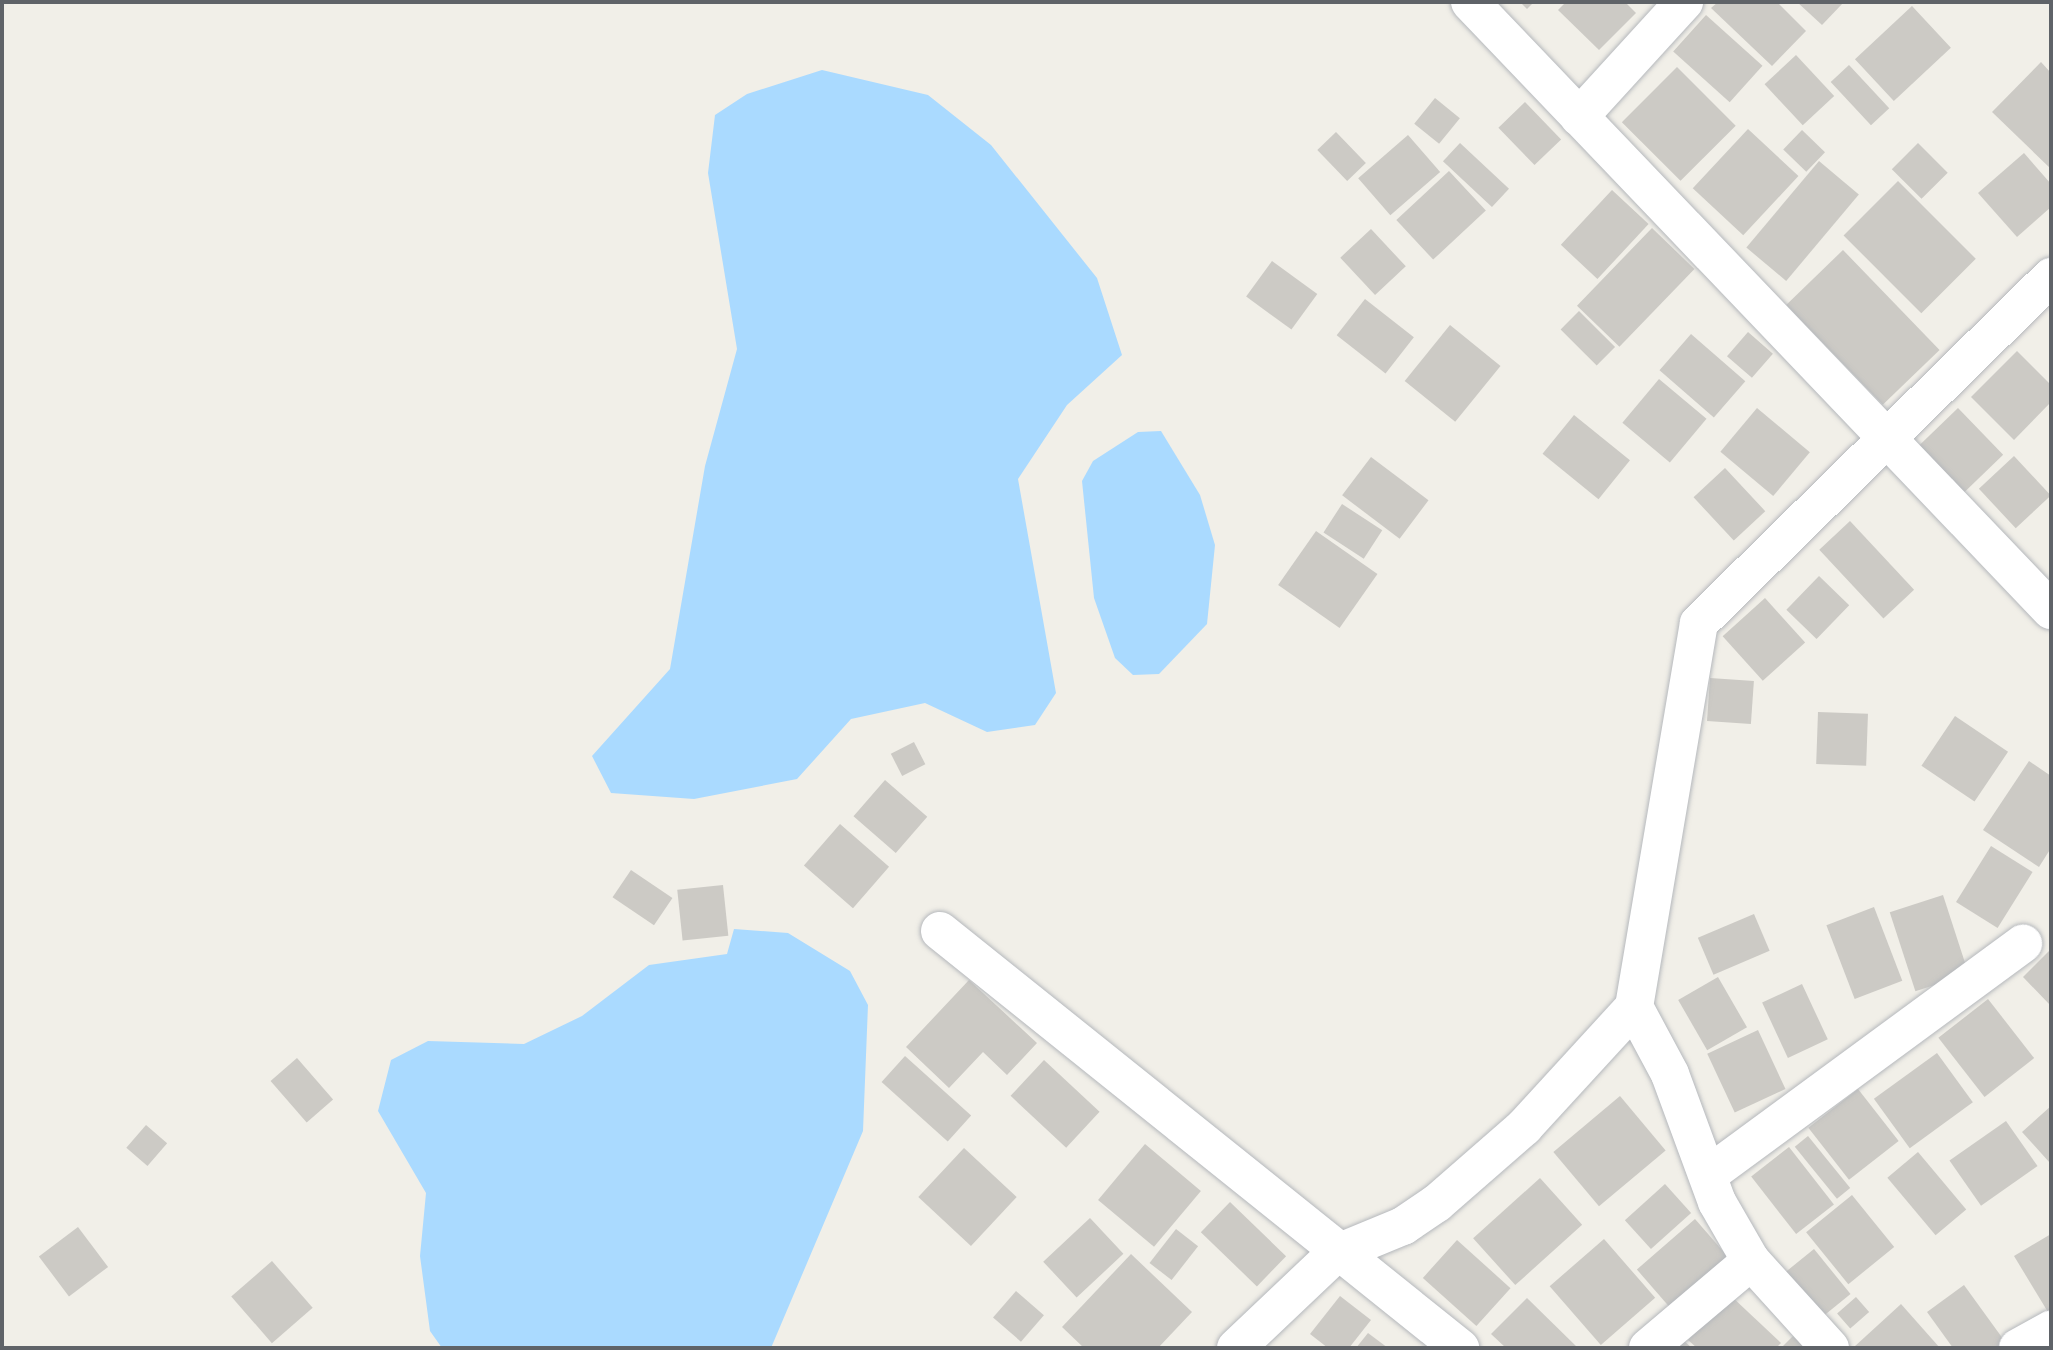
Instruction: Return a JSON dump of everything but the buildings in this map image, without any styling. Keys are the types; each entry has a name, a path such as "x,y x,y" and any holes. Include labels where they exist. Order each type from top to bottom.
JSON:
{"street":[{"path":"1470,2 2051,610"},
{"path":"1579,117 1684,2"},
{"path":"1236,1348 1335,1254 1403,1226 1437,1203 1524,1127 1634,1007 1699,623 1885,437 2051,277"},
{"path":"940,931 1335,1254 1460,1348"},
{"path":"1708,1175 2023,944"},
{"path":"1634,1007 1670,1074 1708,1175 1751,1261 1830,1348"},
{"path":"1648,1348 1751,1261"},
{"path":"2018,1348 2051,1330"}],"water":[{"path":"822,70 928,95 991,145 1097,278 1122,355 1067,405 1018,479 1056,693 1035,725 987,732 925,703 851,719 797,779 694,799 611,793 592,756 670,669 705,466 737,349 708,173 715,115 747,94"},
{"path":"1161,431 1200,495 1215,545 1207,624 1159,674 1133,675 1115,658 1094,598 1082,481 1093,461 1138,432"},
{"path":"734,929 788,933 850,971 868,1005 863,1131 771,1348 442,1348 430,1331 420,1256 426,1193 378,1111 391,1060 428,1041 524,1044 582,1016 649,965 727,954"}]}
